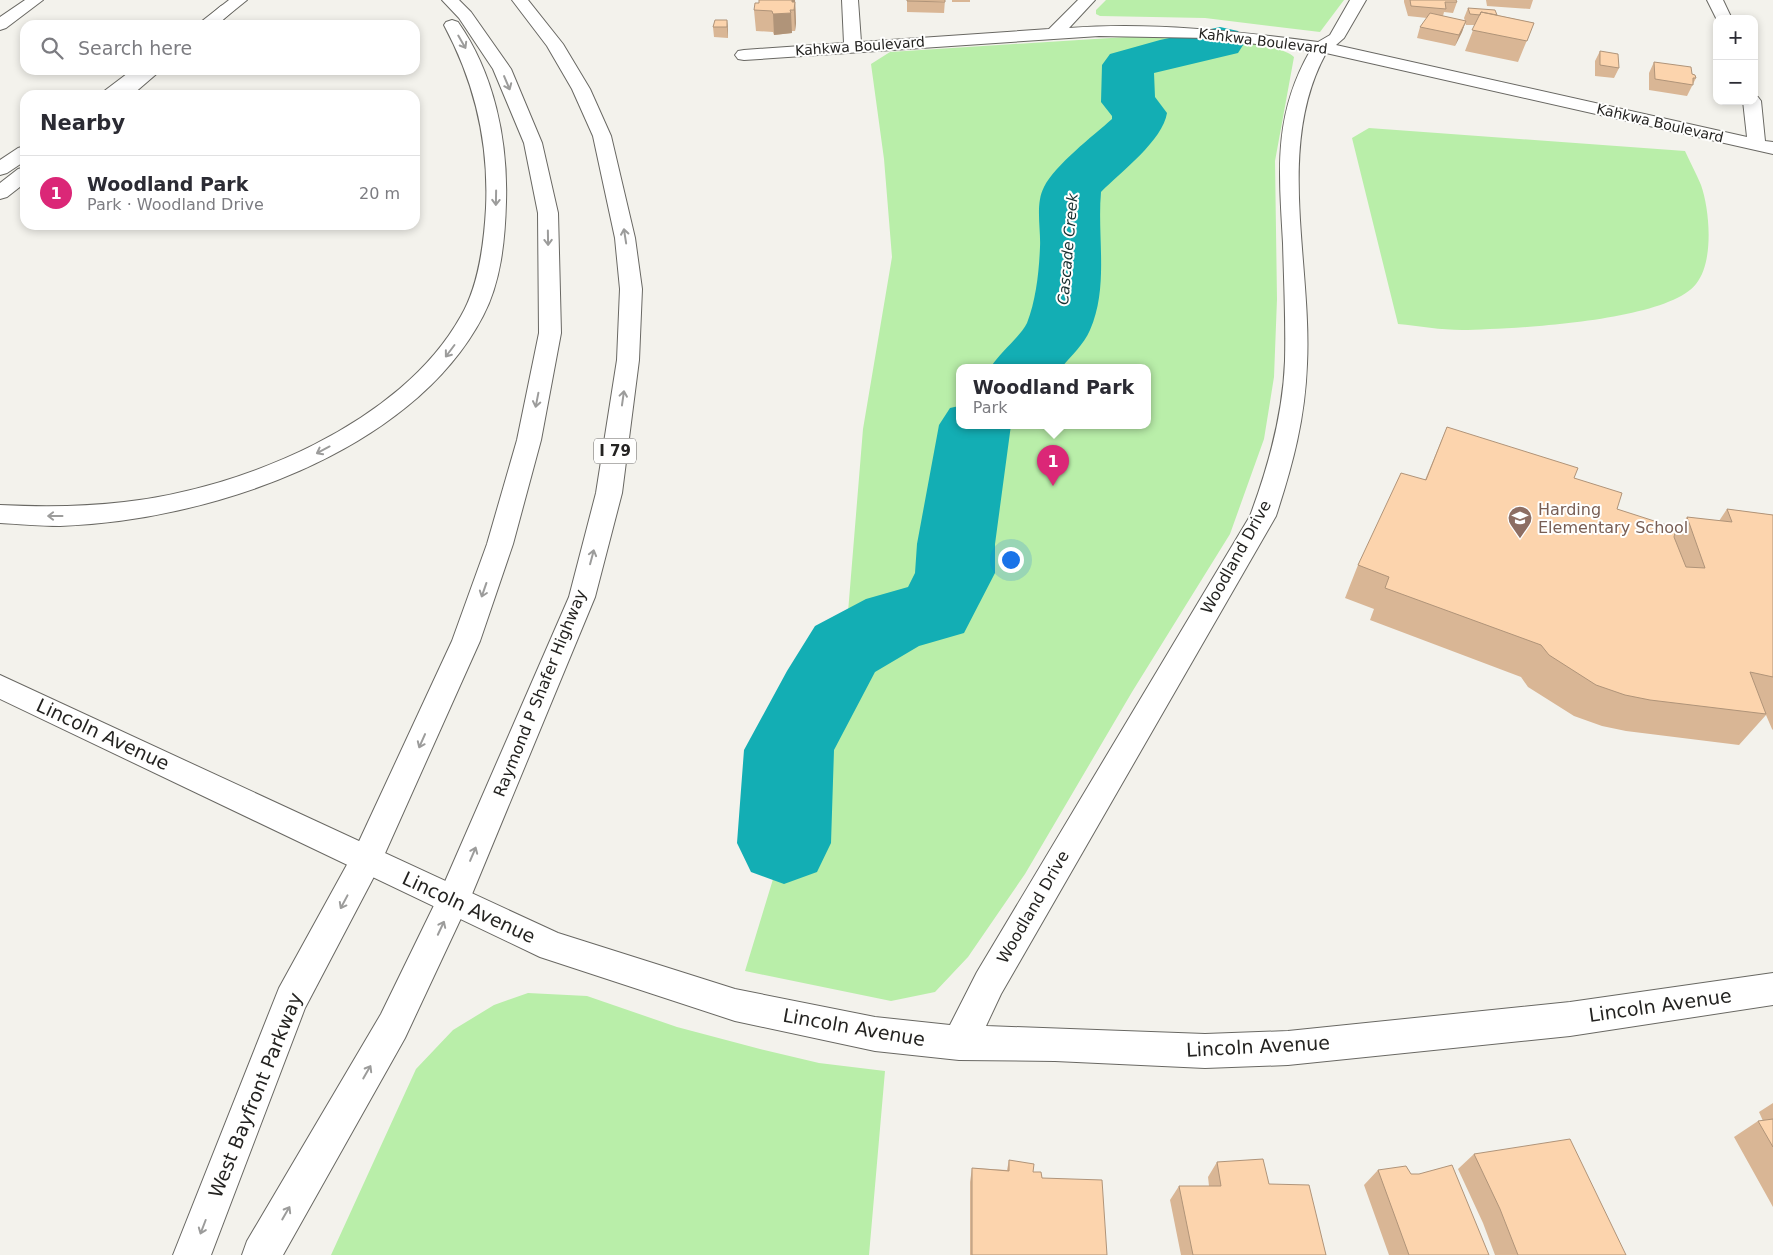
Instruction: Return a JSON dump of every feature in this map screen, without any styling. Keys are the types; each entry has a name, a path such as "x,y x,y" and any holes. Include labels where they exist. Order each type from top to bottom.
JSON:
{"main road":[{"path":"0,26 34,0"},
{"path":"0,514 104,515 164,505 209,494 262,477 308,457 351,435 385,413 440,365 473,316 480,294 490,258 496,217 496,178 488,111 480,82 468,53 437,0"},
{"path":"367,859 466,641 494,562 529,440 550,333 548,213 533,143 502,69 465,15 450,0"},
{"name":"Raymond P Shafer Highway","path":"454,899 582,597 609,494 628,360 631,289 625,238 616,191 602,136 581,89 555,44 520,0"},
{"path":"850,0 853,46"},
{"path":"1054,34 1087,0"},
{"name":"Woodland Drive","path":"959,1043 989,983 1262,516 1275,482 1291,421 1296,363 1296,300 1288,158 1294,113 1305,77 1321,47 1336,38 1358,0"},
{"path":"1716,0 1722,15"},
{"path":"212,20 233,4"},
{"name":"Kahkwa Boulevard","path":"744,55 853,46 1132,30 1209,33 1321,47 1764,146"},
{"path":"115,90 137,75"},
{"path":"127,90 146,75"},
{"path":"1753,105 1756,128 1764,146"},
{"path":"0,169 20,155"},
{"path":"0,193 20,177"},
{"name":"Lincoln Avenue","path":"0,686 552,946 736,1005 875,1034 959,1043 1055,1044 1205,1051 1288,1048 1570,1018 1773,989"},
{"name":"West Bayfront Parkway","path":"192,1255 290,1000 311,965 367,859"},
{"path":"261,1255 397,1018 454,899"}],"green space":[{"path":"1106,0 1344,0 1320,32 1205,18 1100,16 1096,14 1096,10"},
{"path":"1142,36 1198,38 1267,46 1294,57 1275,161 1277,299 1274,377 1264,439 1230,534 1132,692 1025,874 968,957 935,992 891,1001 745,971 784,843 789,750 817,695 845,649 863,429 892,257 884,159 871,64 890,52"},
{"path":"1369,128 1685,151 1701,185 1707,208 1708,250 1702,274 1696,284 1679,297 1654,307 1586,321 1515,328 1462,330 1398,324 1352,138"},
{"path":"528,993 587,996 677,1027 760,1049 819,1063 885,1071 869,1255 331,1255 416,1069 453,1030 494,1005"}],"building":[{"path":"759,0 792,0 792,2 795,2 794,10 790,10 791,13 773,14 772,11 754,10 755,3 759,3"},
{"path":"945,0 945,2 907,1"},
{"path":"1410,0 1456,0 1457,2 1445,2 1446,9 1411,6"},
{"path":"1468,8 1495,10 1497,15 1481,12 1480,15 1470,14"},
{"path":"1481,12 1534,23 1527,41 1472,30"},
{"path":"1430,13 1466,21 1459,35 1420,27"},
{"path":"715,20 727,20 727,27 713,27"},
{"path":"1600,51 1618,54 1619,68 1600,65"},
{"path":"1654,62 1691,67 1692,74 1696,78 1693,78 1693,85 1655,79"},
{"name":"Harding Elementary School","path":"1447,427 1578,468 1574,478 1622,493 1617,509 1676,528 1674,537 1686,567 1705,568 1687,517 1732,522 1727,509 1773,515 1773,677 1750,672 1766,714 1650,700 1625,695 1596,685 1549,655 1541,645 1385,588 1389,577 1358,565 1401,473 1426,480"},
{"path":"1773,1119 1773,1147 1758,1121"},
{"path":"1570,1139 1626,1255 1518,1255 1500,1209 1474,1154"},
{"path":"1263,1159 1269,1184 1309,1185 1326,1255 1193,1255 1179,1186 1221,1186 1217,1162"},
{"path":"1009,1160 1034,1164 1033,1172 1041,1172 1042,1178 1102,1180 1107,1255 972,1255 972,1168 1009,1171"},
{"path":"1452,1165 1489,1255 1409,1255 1378,1170 1406,1166 1411,1174 1419,1174"}],"waterway":[{"name":"Cascade Creek","path":"1028,364 1057,331 1066,301 1071,247 1069,216 1072,188 1138,124 1140,113 1128,102 1128,65 1160,55 1220,42"},
{"name":"Cascade Creek","path":"784,843 789,750 817,695 845,649 895,621 935,611 955,573 956,544 974,429"}],"place":[{"name":"Woodland Park","path":"1053,486"},
{"name":"Harding Elementary School","path":"1520,539"}]}
